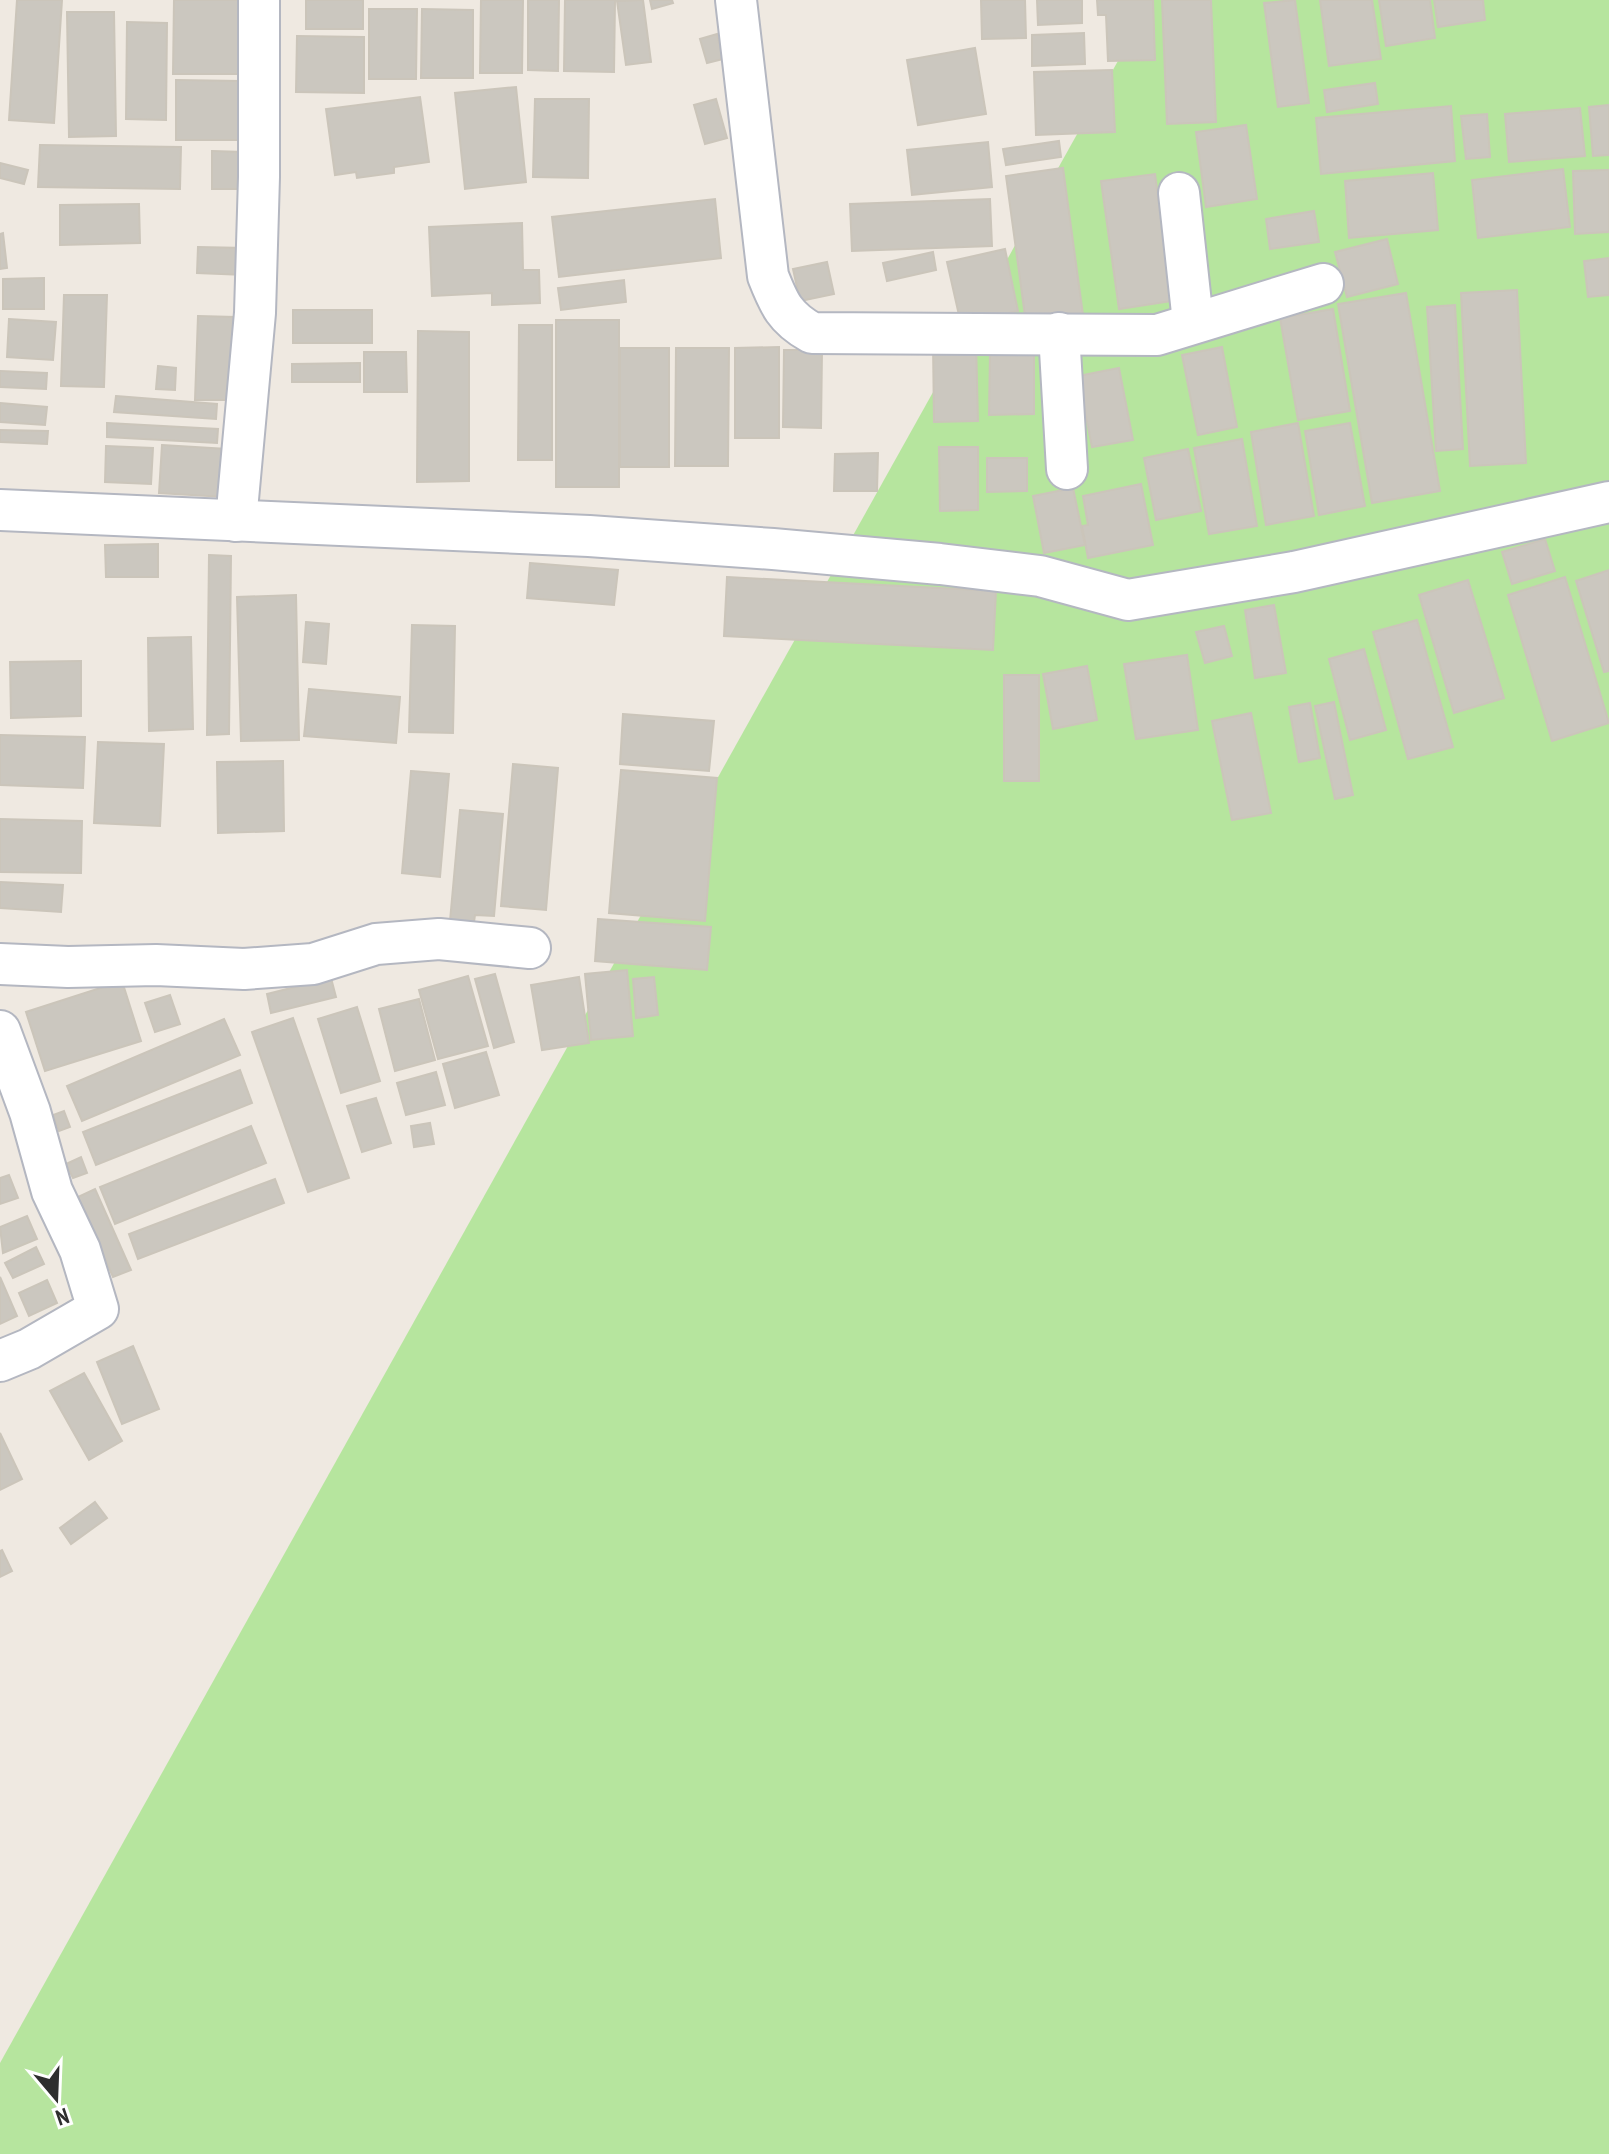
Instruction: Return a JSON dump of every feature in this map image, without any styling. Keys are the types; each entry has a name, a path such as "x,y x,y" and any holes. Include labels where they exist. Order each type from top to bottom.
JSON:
{"street":[{"path":"236,521 255,313 259,0"},
{"path":"736,0 768,276 780,306 795,324 812,333 1157,335 1323,284"},
{"path":"1179,193 1193,322"},
{"path":"1059,333 1067,469"},
{"path":"0,510 589,536 773,549 1040,576 1128,600 1294,572 1609,502"},
{"path":"0,964 244,969 313,964 376,944 439,939 530,948"},
{"path":"0,1031 30,1112 52,1191 80,1250 98,1309 29,1349 0,1361"}],"green space":[{"path":"1152,0 1609,0 1609,2154 0,2154 0,2063"}],"building":[{"path":"17,0 62,0 54,123 9,120"},
{"path":"174,0 242,0 241,74 173,74"},
{"path":"306,0 363,0 363,29 306,29"},
{"path":"481,0 523,0 522,73 480,73"},
{"path":"528,0 559,0 558,71 528,70"},
{"path":"565,0 615,0 614,72 564,71"},
{"path":"643,0 651,62 626,65 617,1"},
{"path":"650,0 672,0 673,3 652,9"},
{"path":"981,0 1025,0 1026,38 982,39"},
{"path":"1037,0 1082,0 1082,23 1038,25"},
{"path":"1097,0 1153,0 1155,60 1108,61 1106,15 1098,15"},
{"path":"1162,0 1211,0 1216,122 1167,124"},
{"path":"1295,0 1309,103 1278,107 1264,3"},
{"path":"1320,0 1372,0 1381,59 1329,66"},
{"path":"1379,0 1430,0 1435,38 1386,46"},
{"path":"1434,0 1483,0 1485,20 1438,27"},
{"path":"369,9 417,9 416,79 369,79"},
{"path":"422,9 473,10 473,78 421,78"},
{"path":"67,12 114,12 116,136 69,137"},
{"path":"127,22 167,23 166,120 126,119"},
{"path":"1084,33 1085,64 1032,66 1032,35"},
{"path":"717,34 723,59 707,63 700,39"},
{"path":"297,36 364,37 364,93 296,92"},
{"path":"975,48 986,114 918,125 907,60"},
{"path":"1112,70 1115,132 1036,135 1034,72"},
{"path":"176,80 240,81 239,140 176,140"},
{"path":"1375,83 1378,104 1327,112 1324,90"},
{"path":"516,87 526,182 465,189 455,93"},
{"path":"420,97 429,162 394,167 394,173 357,178 356,172 335,175 326,109"},
{"path":"535,99 589,99 588,178 533,177"},
{"path":"716,99 727,138 705,144 694,105"},
{"path":"1609,105 1609,155 1593,156 1589,107"},
{"path":"1451,106 1455,161 1321,174 1316,118"},
{"path":"1580,108 1585,156 1509,162 1505,114"},
{"path":"1487,114 1490,157 1466,159 1461,116"},
{"path":"1246,125 1257,199 1206,207 1196,132"},
{"path":"1059,141 1061,157 1006,165 1003,149"},
{"path":"988,142 992,187 912,195 907,150"},
{"path":"40,145 181,147 180,189 38,187"},
{"path":"212,151 244,152 244,189 212,189"},
{"path":"0,163 28,170 24,184 0,178"},
{"path":"1063,168 1083,315 1026,323 1006,176"},
{"path":"1563,169 1570,227 1478,238 1472,180"},
{"path":"1609,170 1609,232 1575,234 1573,171"},
{"path":"1433,173 1438,230 1349,238 1345,181"},
{"path":"1155,174 1172,301 1119,309 1101,181"},
{"path":"715,199 721,258 559,277 552,217"},
{"path":"990,199 992,246 852,251 850,204"},
{"path":"139,204 140,243 60,245 60,205"},
{"path":"1314,211 1319,242 1270,249 1266,219"},
{"path":"522,223 523,270 539,270 540,303 492,305 492,293 432,296 429,227"},
{"path":"3,233 7,268 0,269 0,234"},
{"path":"1387,239 1398,284 1347,297 1335,252"},
{"path":"198,247 246,248 245,275 197,273"},
{"path":"1005,249 1018,311 961,324 947,262"},
{"path":"933,252 936,270 887,281 883,263"},
{"path":"1609,258 1609,295 1588,297 1584,261"},
{"path":"827,262 834,294 800,301 793,269"},
{"path":"44,278 44,309 3,309 3,279"},
{"path":"624,280 626,302 561,310 558,288"},
{"path":"1517,290 1526,463 1470,466 1461,293"},
{"path":"1406,293 1440,491 1372,503 1338,304"},
{"path":"64,295 107,295 104,387 61,386"},
{"path":"1455,305 1463,449 1436,451 1427,307"},
{"path":"1333,309 1350,411 1298,420 1280,318"},
{"path":"293,310 372,310 372,343 293,343"},
{"path":"198,316 235,317 232,400 195,400"},
{"path":"9,319 56,322 53,360 7,357"},
{"path":"556,320 619,320 619,487 556,487"},
{"path":"519,325 552,325 552,460 518,460"},
{"path":"418,331 469,332 469,481 417,482"},
{"path":"976,341 978,421 934,422 933,343"},
{"path":"779,347 779,438 735,438 735,348"},
{"path":"1222,347 1237,427 1198,435 1182,355"},
{"path":"620,348 669,348 669,467 620,467"},
{"path":"676,348 729,348 728,466 675,466"},
{"path":"784,350 822,350 821,428 783,427"},
{"path":"364,352 406,352 407,392 364,392"},
{"path":"990,353 1034,353 1034,414 989,415"},
{"path":"360,363 360,382 292,382 292,364"},
{"path":"158,366 176,368 175,390 156,389"},
{"path":"1119,368 1133,440 1092,447 1078,376"},
{"path":"0,371 47,373 46,389 0,387"},
{"path":"116,396 217,404 216,419 114,412"},
{"path":"0,403 47,407 45,425 0,422"},
{"path":"107,423 218,429 217,443 107,437"},
{"path":"1298,423 1314,516 1266,525 1251,432"},
{"path":"1350,423 1365,506 1319,515 1305,431"},
{"path":"0,430 48,431 47,444 0,442"},
{"path":"1242,439 1257,526 1209,534 1194,448"},
{"path":"162,445 227,449 224,497 159,493"},
{"path":"106,446 153,448 151,484 105,482"},
{"path":"939,447 978,447 978,510 940,511"},
{"path":"1188,449 1201,511 1156,520 1144,458"},
{"path":"878,453 877,491 834,491 835,454"},
{"path":"987,458 1027,458 1027,491 987,492"},
{"path":"1141,484 1153,545 1088,558 1082,526 1088,525 1083,496"},
{"path":"1073,488 1085,545 1044,553 1033,496"},
{"path":"1545,539 1555,571 1512,584 1502,552"},
{"path":"158,544 158,577 106,577 105,545"},
{"path":"209,555 231,556 229,734 207,735"},
{"path":"530,563 618,570 614,605 527,598"},
{"path":"1609,570 1609,671 1604,672 1576,581"},
{"path":"727,577 996,591 993,650 724,636"},
{"path":"1565,577 1609,723 1552,741 1508,595"},
{"path":"1468,580 1504,698 1454,713 1419,595"},
{"path":"296,595 299,740 241,741 237,597"},
{"path":"1274,605 1286,673 1255,678 1245,610"},
{"path":"1417,620 1453,747 1408,759 1373,632"},
{"path":"306,622 329,624 326,664 303,662"},
{"path":"412,625 455,626 453,733 409,732"},
{"path":"1224,626 1232,656 1205,663 1196,632"},
{"path":"191,637 193,729 149,731 148,638"},
{"path":"1364,649 1386,730 1350,740 1329,659"},
{"path":"1187,655 1198,730 1136,739 1124,664"},
{"path":"81,661 81,716 11,718 10,662"},
{"path":"1087,666 1097,720 1053,729 1043,674"},
{"path":"1004,675 1039,675 1039,781 1004,781"},
{"path":"309,689 400,697 396,743 304,736"},
{"path":"1334,702 1353,795 1335,799 1315,706"},
{"path":"1310,703 1320,758 1299,762 1289,707"},
{"path":"1251,713 1271,813 1232,820 1212,721"},
{"path":"623,714 714,721 709,771 620,764"},
{"path":"0,735 85,737 83,788 0,785"},
{"path":"98,742 164,744 160,826 94,823"},
{"path":"283,761 284,831 218,833 217,762"},
{"path":"513,764 558,768 546,910 501,906"},
{"path":"621,770 717,778 705,921 609,913"},
{"path":"411,771 449,774 440,877 402,873"},
{"path":"460,810 503,814 494,916 475,915 474,922 450,921"},
{"path":"0,819 82,821 81,873 0,872"},
{"path":"0,882 63,885 61,912 0,908"},
{"path":"598,919 711,927 707,970 595,961"},
{"path":"627,970 633,1036 591,1040 585,974"},
{"path":"495,974 514,1042 494,1048 475,979"},
{"path":"468,976 488,1046 438,1059 419,990"},
{"path":"579,977 589,1043 542,1050 531,985"},
{"path":"654,977 658,1015 636,1018 633,979"},
{"path":"331,978 336,997 271,1013 267,994"},
{"path":"122,981 141,1041 45,1071 26,1012"},
{"path":"170,995 180,1024 155,1032 145,1003"},
{"path":"419,999 435,1060 395,1071 379,1009"},
{"path":"357,1007 380,1081 341,1093 318,1019"},
{"path":"293,1018 349,1178 308,1192 252,1032"},
{"path":"224,1019 240,1055 82,1121 67,1086"},
{"path":"486,1052 499,1095 455,1108 443,1064"},
{"path":"240,1070 252,1103 96,1165 83,1132"},
{"path":"436,1072 445,1105 406,1115 397,1083"},
{"path":"376,1098 391,1143 362,1152 347,1106"},
{"path":"64,1111 70,1127 59,1131 53,1115"},
{"path":"430,1123 434,1144 414,1147 411,1126"},
{"path":"251,1126 266,1163 115,1224 100,1187"},
{"path":"81,1157 87,1173 73,1178 66,1164"},
{"path":"9,1175 18,1198 0,1204 0,1178"},
{"path":"275,1179 284,1203 138,1259 129,1234"},
{"path":"95,1189 131,1270 113,1277 78,1197"},
{"path":"27,1216 37,1239 3,1253 0,1227"},
{"path":"36,1247 44,1264 13,1278 5,1263"},
{"path":"0,1277 17,1316 0,1324"},
{"path":"47,1280 57,1303 29,1316 19,1293"},
{"path":"133,1346 159,1409 122,1424 97,1362"},
{"path":"84,1373 122,1441 89,1460 50,1391"},
{"path":"0,1433 22,1479 0,1490"},
{"path":"95,1502 107,1518 71,1544 60,1528"},
{"path":"0,1551 12,1571 0,1577"}]}
